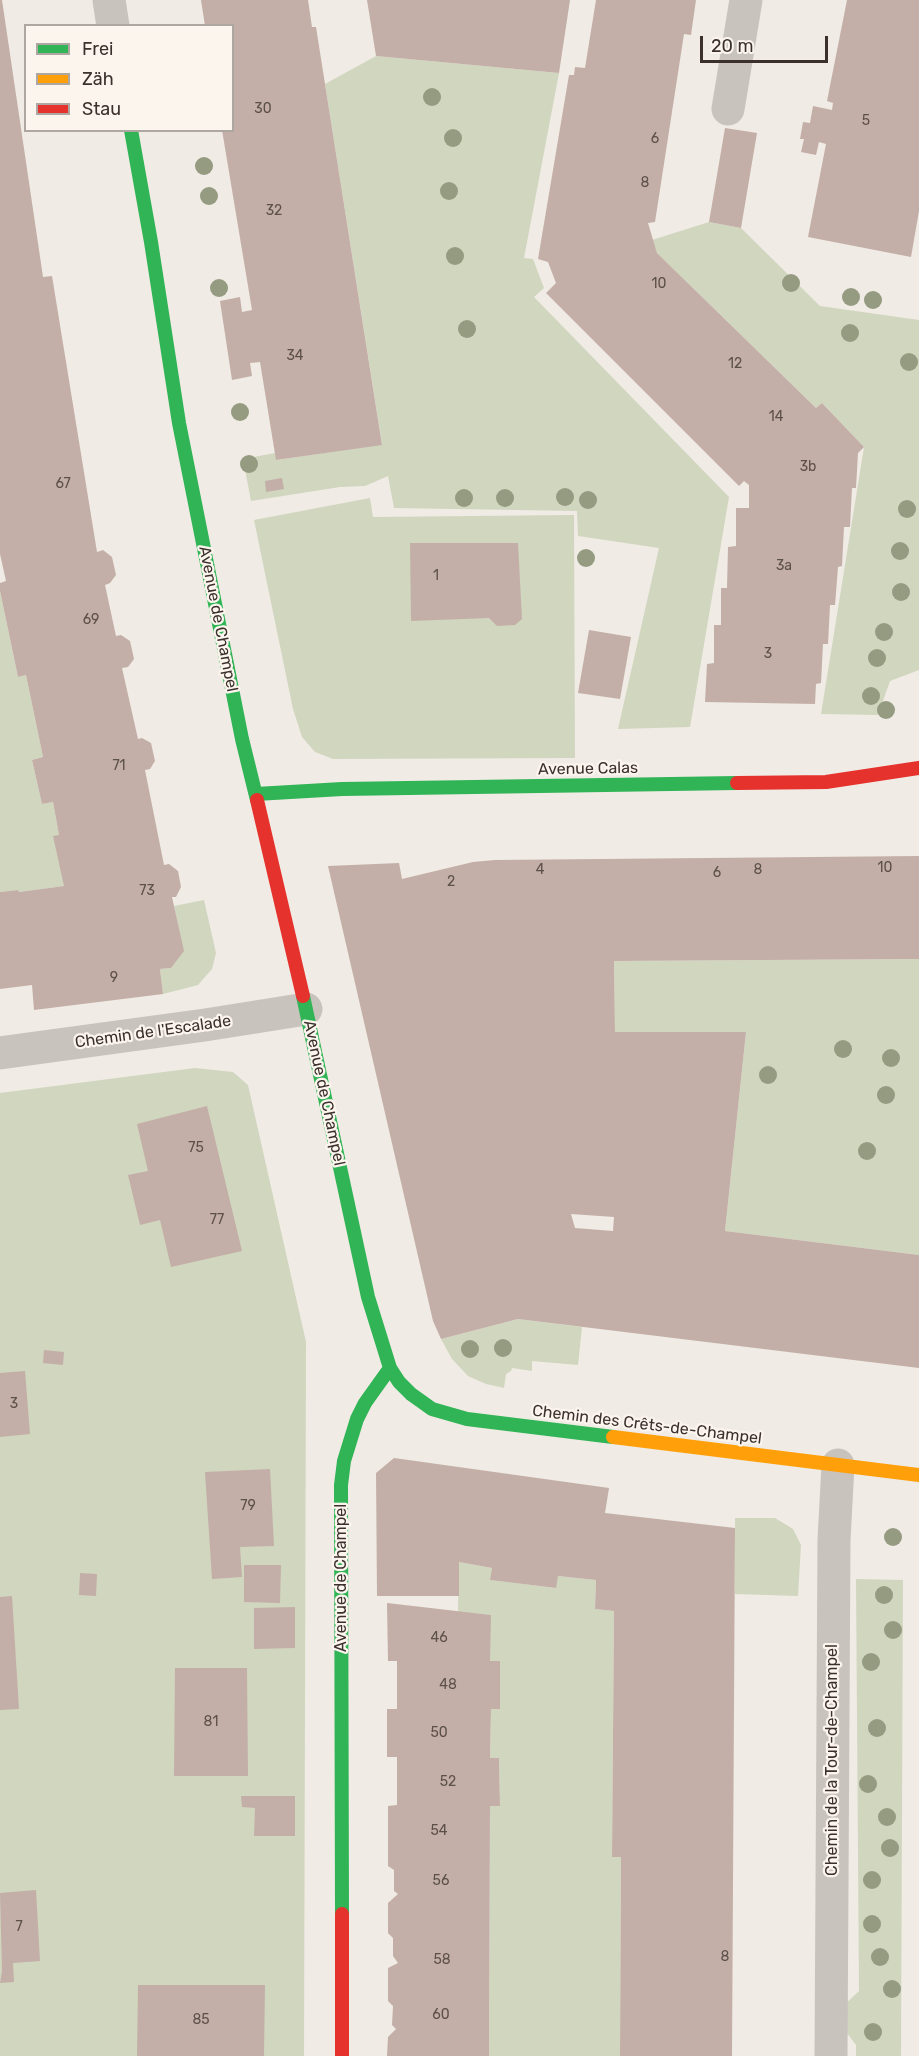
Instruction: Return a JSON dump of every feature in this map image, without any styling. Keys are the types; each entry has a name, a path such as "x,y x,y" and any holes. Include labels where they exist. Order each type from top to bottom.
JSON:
{"street":[{"path":"109,0 113,24"},
{"path":"728,109 746,0"},
{"name":"Avenue de Champel","path":"131,132 179,423 240,727 306,1009 368,1297 390,1368 365,1403 357,1419 344,1461 341,1485 342,2056"},
{"name":"Avenue Calas","path":"256,794 342,789 826,782 919,768"},
{"name":"Chemin de l'Escalade","path":"0,1053 306,1009"},
{"name":"Chemin des Crêts-de-Champel","path":"390,1368 411,1394 432,1409 467,1419 919,1475"},
{"name":"Chemin de la Tour-de-Champel","path":"831,2056 834,1540 838,1465"}],"green space":[{"path":"376,56 559,73 524,258 533,259 544,288 534,297 729,497 690,727 618,729 659,548 578,536 577,511 394,508 388,476 365,486 340,487 251,501 243,459 275,453 277,460 382,444 325,84"},
{"path":"709,222 741,228 820,306 919,320 919,670 890,681 878,715 821,714 864,447 822,403 816,408 657,253 652,240"},
{"path":"370,498 373,517 574,515 575,758 333,759 315,752 302,737 293,709 254,520"},
{"path":"0,591 18,677 26,675 43,757 32,760 42,804 53,802 64,886 0,892"},
{"path":"204,900 216,953 212,969 198,985 163,994 160,969 171,968 183,951 174,906"},
{"path":"919,959 919,1255 725,1231 746,1032 615,1032 614,961"},
{"path":"195,1068 233,1072 248,1085 306,1342 304,2056 0,2056 0,1093"},
{"path":"518,1319 582,1327 578,1365 532,1361 532,1371 512,1368 506,1374 504,1388 486,1384 468,1376 452,1359 441,1339"},
{"path":"735,1518 775,1518 793,1529 801,1545 798,1596 735,1594"},
{"path":"459,1562 492,1568 491,1580 555,1588 558,1576 596,1580 595,1609 614,1611 612,1857 621,1857 620,2056 489,2056 490,1806 500,1805 499,1759 490,1758 491,1709 500,1709 500,1661 490,1661 490,1615 458,1612"},
{"path":"856,1579 903,1580 901,2056 856,2056 856,2045 847,2033 841,2008 859,1991"}],"building":[{"path":"0,0 2,0 43,277 52,276 97,552 103,550 112,557 116,575 110,583 105,585 116,636 121,635 130,641 134,659 128,667 122,668 138,739 142,738 151,743 155,761 150,769 145,770 164,865 169,864 178,871 181,887 176,897 172,897 184,951 171,968 160,969 163,994 34,1010 32,985 0,989 0,892 64,886 53,836 59,835 53,802 42,804 32,760 43,757 26,675 18,677 0,591 0,583 6,581 0,554"},
{"path":"201,0 308,0 312,27 316,27 382,445 276,460 260,362 250,363 252,376 232,380 220,301 240,297 242,312 252,310 222,132 234,132 234,24 205,24"},
{"path":"367,0 570,0 559,73 376,56"},
{"path":"596,0 696,0 691,35 684,34 655,222 648,223 657,253 816,408 822,403 864,447 858,453 856,488 852,488 850,527 844,527 842,566 838,567 835,605 830,605 828,644 823,644 821,683 816,684 815,704 705,702 707,664 714,663 714,625 721,625 721,588 727,588 728,547 736,546 736,508 749,508 749,485 744,481 739,486 546,293 556,283 548,262 538,259 569,75 574,75 575,67 585,68"},
{"path":"847,0 919,0 919,211 911,257 808,237 826,144 819,142 816,155 801,152 804,139 800,139 803,122 810,123 813,106 832,110 833,103 827,101"},
{"path":"725,128 757,133 741,228 709,222"},
{"path":"282,478 284,489 266,492 265,481"},
{"path":"410,543 518,543 522,619 515,625 497,626 489,618 411,621"},
{"path":"589,630 631,637 620,699 578,693"},
{"path":"919,856 919,959 614,961 615,1032 746,1032 725,1231 919,1255 919,1368 518,1319 441,1339 433,1321 328,866 399,863 402,879 473,862","holes":["571,1214 614,1217 613,1231 575,1228"]},
{"path":"207,1106 242,1251 171,1267 160,1220 140,1225 128,1175 148,1171 137,1124"},
{"path":"44,1350 64,1352 63,1365 43,1363"},
{"path":"25,1371 30,1434 0,1437 0,1373"},
{"path":"394,1458 609,1488 605,1513 735,1528 732,2056 620,2056 621,1857 612,1857 614,1611 595,1609 596,1580 558,1576 556,1588 490,1580 492,1568 459,1562 459,1596 377,1596 376,1473"},
{"path":"270,1469 274,1546 240,1547 242,1577 212,1579 205,1472"},
{"path":"244,1565 281,1565 280,1603 244,1602"},
{"path":"80,1573 97,1574 96,1596 79,1595"},
{"path":"12,1596 19,1709 0,1710 0,1597"},
{"path":"387,1603 491,1615 490,1661 500,1661 500,1709 491,1709 490,1758 499,1758 500,1806 490,1806 489,2056 387,2056 388,2037 396,2029 392,2025 393,2006 388,2001 388,1968 398,1963 393,1956 393,1938 388,1933 388,1903 398,1894 394,1891 394,1870 388,1866 388,1806 397,1805 397,1757 387,1757 387,1709 397,1709 397,1661 388,1661"},
{"path":"295,1607 295,1648 254,1649 254,1608"},
{"path":"175,1668 247,1668 248,1776 174,1776"},
{"path":"241,1796 295,1796 295,1836 254,1836 255,1808 242,1807"},
{"path":"36,1890 40,1961 13,1963 14,1982 0,1983 2,1971 0,1893"},
{"path":"138,1985 265,1985 264,2056 137,2056"}],"traffic: fast":[{"path":"131,132 179,423 242,739 257,800"},
{"path":"256,794 342,789 737,783"},
{"path":"303,996 368,1297 390,1368 399,1382 432,1409 467,1419 613,1437"},
{"path":"342,1914 341,1485 344,1461 357,1419 365,1403 390,1368"}],"traffic: slow":[{"path":"613,1437 919,1475"}],"traffic: jam":[{"path":"737,783 826,782 919,768"},
{"path":"257,800 303,996"},
{"path":"342,1914 342,2056"}]}
